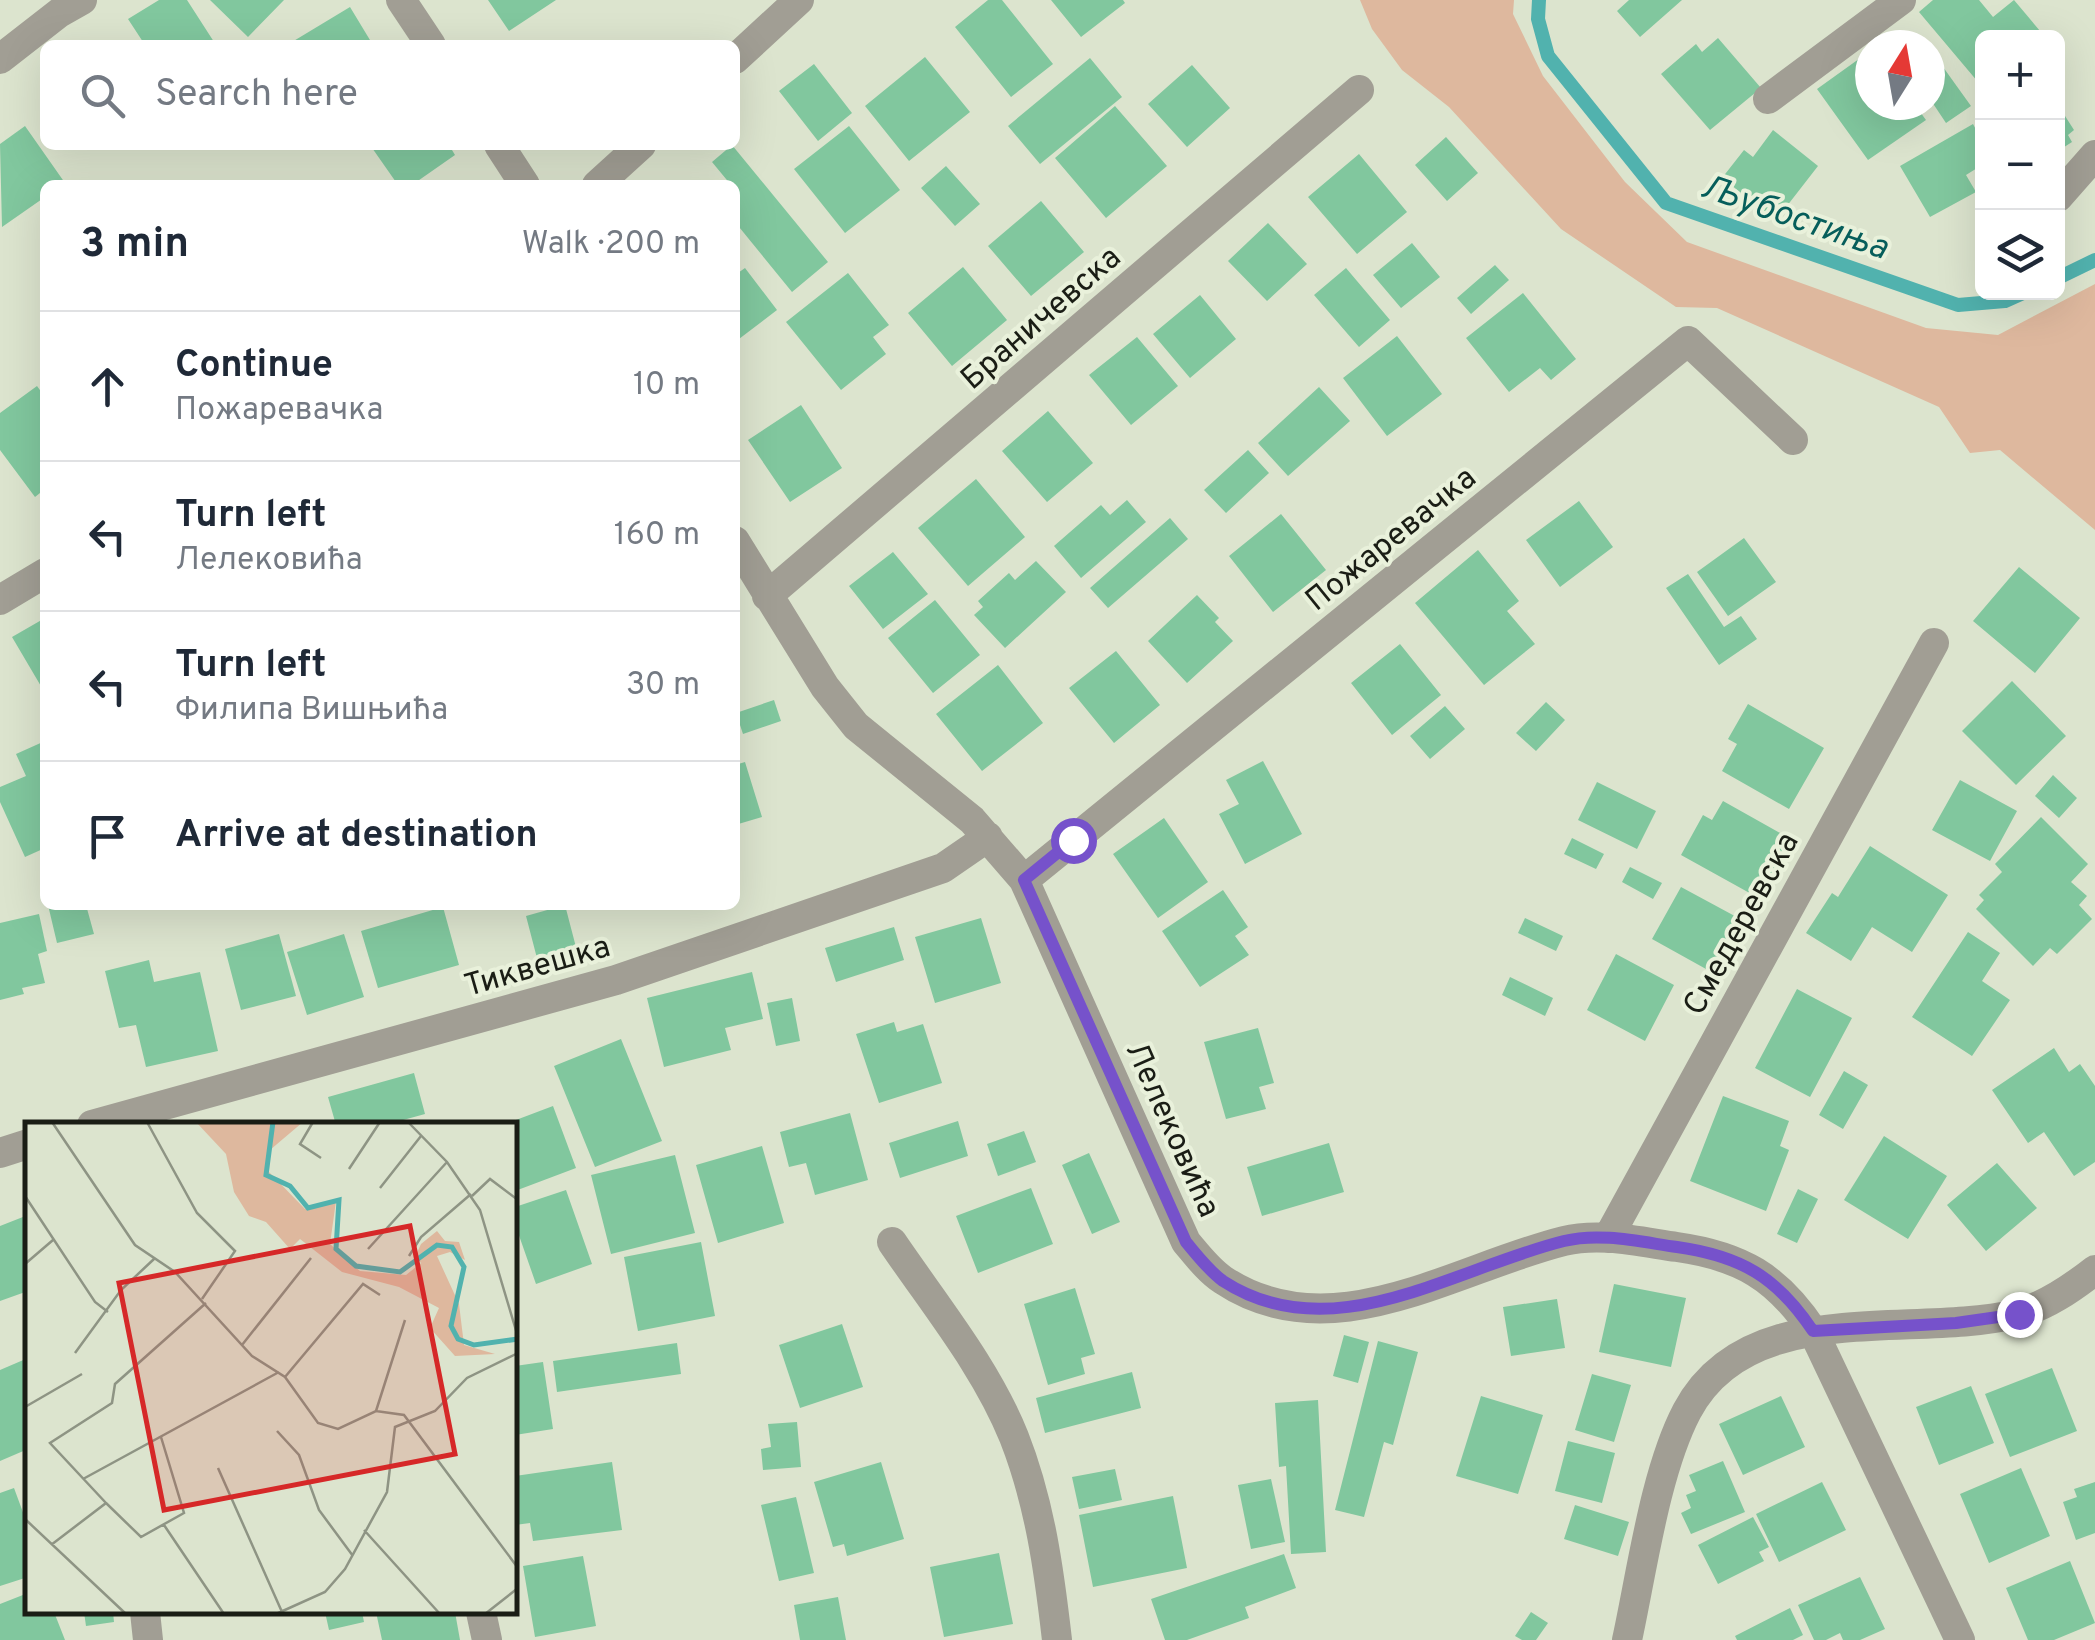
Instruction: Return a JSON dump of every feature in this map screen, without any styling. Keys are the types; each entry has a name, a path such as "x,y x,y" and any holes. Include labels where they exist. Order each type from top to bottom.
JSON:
{"street":[{"path":"0,59 82,0"},
{"path":"401,0 428,40"},
{"path":"740,54 800,0"},
{"path":"1768,99 1901,0"},
{"name":"Браничевска","path":"767,596 1359,90"},
{"path":"502,150 522,180"},
{"path":"602,180 635,150"},
{"path":"2065,189 2095,155"},
{"name":"Пожаревачка","path":"1024,880 1688,340 1792,440"},
{"name":"Лелековића","path":"740,550 825,686 856,726 972,820 1024,880 1186,1242 1219,1278 1272,1303 1323,1310 1374,1304 1567,1240 1608,1238 1696,1250 1736,1261 1764,1275 1794,1302 1813,1331 1960,1640"},
{"path":"0,600 40,576"},
{"name":"Смедеревска","path":"1608,1238 1934,643"},
{"name":"Тиквешка","path":"103,1122 616,980 943,868 988,837"},
{"path":"0,1153 25,1145"},
{"path":"892,1242 985,1380 1013,1435 1043,1529 1056,1640"},
{"path":"1626,1640 1666,1466 1685,1415 1698,1392 1718,1372 1749,1349 1813,1331 1956,1323 2019,1314 2069,1290 2095,1270"},
{"path":"145,1615 148,1640"},
{"path":"482,1615 487,1640"}],"shaded area":[{"path":"1360,0 1514,0 1513,14 1543,76 1625,182 1687,242 1926,328 1998,335 2095,284 2095,530 2000,450 1970,453 1939,407 1717,308 1676,307 1561,229 1449,107 1402,70 1372,29"}],"building":[{"path":"159,0 187,0 213,40 142,40 128,19"},
{"path":"210,0 284,0 248,37"},
{"path":"488,0 556,0 509,31"},
{"path":"988,0 1002,0 1053,64 1011,97 955,27"},
{"path":"1051,0 1123,0 1125,3 1081,37"},
{"path":"1629,0 1682,0 1640,37 1617,11"},
{"path":"1933,0 1979,0 1993,17 2014,0 2039,30 1975,30 1975,78 1945,43 1945,30 1934,30 1919,12"},
{"path":"350,7 370,40 295,40"},
{"path":"1718,38 1761,88 1710,130 1661,74 1696,44 1702,52"},
{"path":"925,57 970,112 909,161 865,106"},
{"path":"1090,58 1122,97 1040,164 1008,126"},
{"path":"1855,62 1855,120 1926,120 1868,160 1817,89"},
{"path":"814,64 852,113 818,141 779,91"},
{"path":"1192,65 1230,108 1187,147 1148,104"},
{"path":"1945,70 1971,106 1946,123 1944,120"},
{"path":"1115,106 1167,166 1106,218 1055,158"},
{"path":"2065,116 2074,130 2068,135 2072,142 2065,146"},
{"path":"1973,124 1975,169 1966,175 1975,193 1930,217 1900,166"},
{"path":"25,126 63,180 40,180 40,200 2,227 0,144"},
{"path":"849,126 900,190 845,233 794,169"},
{"path":"1773,130 1818,166 1776,220 1722,178 1744,150 1753,157"},
{"path":"1446,137 1478,173 1447,201 1415,165"},
{"path":"374,150 452,150 455,155 419,180 394,180"},
{"path":"726,150 736,150 828,262 792,292 740,228 740,180 727,180 712,162"},
{"path":"1359,154 1407,212 1357,254 1308,197"},
{"path":"946,166 980,204 955,226 921,188"},
{"path":"1041,201 1084,252 1031,296 988,246"},
{"path":"1268,223 1307,264 1267,301 1228,261"},
{"path":"1412,243 1440,277 1401,308 1373,275"},
{"path":"1495,265 1509,280 1471,314 1457,298"},
{"path":"963,267 1007,320 952,366 908,313"},
{"path":"745,268 777,310 740,338 740,272"},
{"path":"1346,268 1390,320 1359,347 1314,295"},
{"path":"848,273 889,325 873,337 886,354 841,390 786,322"},
{"path":"1523,293 1576,359 1551,380 1540,368 1509,392 1466,338"},
{"path":"1200,295 1236,339 1190,378 1153,334"},
{"path":"1397,336 1442,394 1387,436 1343,378"},
{"path":"1137,337 1178,386 1131,425 1089,375"},
{"path":"37,386 40,390 40,493 35,497 0,450 0,413"},
{"path":"1319,387 1350,421 1288,476 1258,443"},
{"path":"801,405 842,468 790,502 748,440"},
{"path":"1048,411 1093,463 1047,502 1002,451"},
{"path":"1248,450 1269,473 1226,513 1204,490"},
{"path":"976,479 1025,537 968,586 918,528"},
{"path":"1127,500 1146,522 1081,578 1054,546 1101,505 1110,515"},
{"path":"1579,501 1613,547 1560,587 1526,540"},
{"path":"1281,514 1326,570 1273,612 1229,556"},
{"path":"1170,518 1188,539 1108,608 1090,588"},
{"path":"1744,538 1776,582 1728,616 1697,572"},
{"path":"1478,550 1519,601 1507,611 1535,644 1484,685 1415,603"},
{"path":"893,552 928,594 883,629 849,586"},
{"path":"1036,561 1066,592 1005,648 974,615 983,607 978,601 1009,573 1015,580"},
{"path":"2019,567 2080,618 2035,673 1973,621"},
{"path":"1688,574 1724,627 1741,616 1757,639 1719,665 1666,588"},
{"path":"1197,595 1219,618 1215,622 1233,641 1187,683 1148,641"},
{"path":"935,600 980,655 933,693 888,638"},
{"path":"40,621 40,685 12,637"},
{"path":"1400,644 1441,695 1392,735 1351,683"},
{"path":"1116,651 1160,705 1114,743 1069,688"},
{"path":"998,665 1043,723 982,771 936,714"},
{"path":"2012,681 2066,736 2016,785 1962,731"},
{"path":"774,700 781,721 743,734 740,712"},
{"path":"1546,702 1565,720 1536,751 1516,733"},
{"path":"1748,704 1824,748 1789,809 1722,771 1737,744 1728,739"},
{"path":"1445,706 1465,729 1430,759 1410,736"},
{"path":"40,743 40,850 25,857 0,802 0,787 26,776 16,754"},
{"path":"1263,761 1302,834 1245,864 1219,814 1239,804 1226,780"},
{"path":"745,762 762,817 740,824 740,764"},
{"path":"2053,775 2077,798 2059,818 2035,796"},
{"path":"1960,780 2017,811 1990,861 1932,830"},
{"path":"1597,782 1656,811 1637,849 1578,820"},
{"path":"1723,801 1789,838 1774,865 1782,869 1764,901 1681,855 1703,815 1712,820"},
{"path":"2041,817 2088,864 2071,882 2087,896 2079,905 2092,919 2057,954 2050,948 2033,966 1976,909 1984,900 1979,895 2002,872 1995,864"},
{"path":"1164,818 1208,882 1158,918 1113,854"},
{"path":"1572,838 1604,854 1596,869 1564,854"},
{"path":"1870,846 1948,895 1912,952 1872,927 1851,961 1806,933 1832,893 1838,897"},
{"path":"1630,867 1662,883 1653,899 1622,882"},
{"path":"1681,887 1744,921 1715,974 1652,939"},
{"path":"1223,890 1248,927 1235,936 1249,955 1200,987 1162,931"},
{"path":"49,910 87,910 94,934 57,943"},
{"path":"444,910 459,965 378,988 361,931"},
{"path":"566,910 577,951 538,962 526,916"},
{"path":"39,914 47,951 38,954 45,983 22,988 24,994 0,1000 0,923"},
{"path":"981,918 1001,983 935,1003 915,937"},
{"path":"1525,918 1563,936 1556,951 1518,933"},
{"path":"894,927 904,960 836,982 825,948"},
{"path":"1968,932 2000,953 1982,981 2010,1000 1972,1056 1912,1017"},
{"path":"279,934 296,996 241,1010 225,949"},
{"path":"344,934 364,997 307,1015 287,952"},
{"path":"1616,954 1674,985 1645,1041 1587,1010"},
{"path":"149,960 154,982 200,972 218,1051 146,1067 136,1025 119,1028 105,971"},
{"path":"752,972 763,1019 725,1028 731,1050 664,1067 647,998"},
{"path":"1510,977 1553,998 1545,1016 1502,995"},
{"path":"1797,989 1852,1018 1810,1097 1755,1068"},
{"path":"792,998 800,1041 776,1046 767,1003"},
{"path":"894,1022 897,1032 923,1024 942,1083 879,1103 856,1034"},
{"path":"1258,1028 1274,1083 1259,1087 1266,1109 1226,1119 1204,1042"},
{"path":"621,1039 662,1141 595,1167 554,1066"},
{"path":"2054,1048 2069,1072 2080,1064 2095,1086 2095,1162 2074,1176 2044,1132 2028,1143 1992,1090"},
{"path":"1844,1071 1868,1085 1843,1129 1819,1115"},
{"path":"414,1073 425,1114 396,1122 335,1122 328,1097"},
{"path":"1723,1096 1789,1121 1780,1146 1789,1150 1766,1211 1690,1181"},
{"path":"553,1106 576,1168 518,1190 518,1122 511,1122"},
{"path":"850,1113 868,1180 815,1195 806,1163 789,1167 780,1132"},
{"path":"958,1121 968,1156 900,1178 889,1143"},
{"path":"1024,1131 1036,1162 998,1176 987,1144"},
{"path":"1884,1136 1947,1176 1908,1239 1844,1200"},
{"path":"1329,1143 1344,1192 1262,1216 1247,1167"},
{"path":"762,1146 784,1223 718,1243 696,1165"},
{"path":"1089,1153 1120,1222 1092,1234 1062,1165"},
{"path":"675,1155 695,1233 611,1254 591,1175"},
{"path":"1997,1163 2037,1208 1986,1251 1947,1205"},
{"path":"1031,1188 1053,1244 978,1273 956,1216"},
{"path":"1798,1189 1818,1199 1797,1243 1777,1234"},
{"path":"566,1190 592,1264 536,1284 518,1233 518,1206"},
{"path":"25,1216 25,1292 0,1301 0,1226"},
{"path":"701,1242 715,1316 638,1331 624,1257"},
{"path":"1614,1284 1686,1298 1671,1367 1599,1352"},
{"path":"1075,1288 1095,1354 1081,1358 1085,1374 1048,1385 1024,1304"},
{"path":"1557,1299 1565,1348 1511,1356 1503,1307"},
{"path":"842,1324 863,1387 800,1408 779,1345"},
{"path":"1344,1335 1369,1342 1358,1383 1333,1376"},
{"path":"1378,1341 1418,1352 1393,1445 1384,1442 1364,1517 1335,1510"},
{"path":"677,1343 681,1374 557,1392 553,1361"},
{"path":"25,1359 25,1450 0,1461 0,1370"},
{"path":"543,1362 553,1429 518,1435 518,1366"},
{"path":"2052,1368 2077,1431 2010,1457 1985,1394"},
{"path":"1132,1372 1141,1408 1045,1433 1036,1398"},
{"path":"1592,1374 1631,1385 1614,1442 1575,1430"},
{"path":"1971,1386 1994,1443 1939,1465 1916,1407"},
{"path":"1481,1396 1543,1415 1518,1494 1456,1476"},
{"path":"1781,1396 1805,1447 1743,1475 1719,1424"},
{"path":"1318,1400 1326,1552 1291,1554 1286,1466 1279,1467 1275,1403"},
{"path":"797,1422 801,1467 763,1470 761,1449 771,1447 768,1424"},
{"path":"1568,1441 1615,1453 1602,1503 1555,1491"},
{"path":"1723,1461 1745,1512 1691,1534 1681,1513 1691,1508 1686,1495 1696,1491 1689,1475"},
{"path":"612,1462 622,1530 533,1541 530,1523 518,1525 518,1476"},
{"path":"881,1462 904,1539 847,1556 844,1544 833,1547 814,1482"},
{"path":"2021,1468 2050,1536 1989,1563 1960,1494"},
{"path":"1115,1469 1122,1500 1079,1509 1072,1477"},
{"path":"1271,1479 1285,1542 1251,1549 1238,1485"},
{"path":"1822,1482 1846,1530 1779,1562 1756,1514"},
{"path":"2095,1482 2095,1533 2076,1540 2063,1502 2077,1497 2074,1489"},
{"path":"14,1488 25,1518 25,1578 0,1586 0,1493"},
{"path":"1173,1496 1187,1568 1093,1587 1079,1515"},
{"path":"796,1497 814,1573 779,1581 761,1505"},
{"path":"1575,1505 1629,1522 1618,1556 1564,1539"},
{"path":"1753,1517 1769,1547 1759,1552 1764,1561 1718,1584 1698,1545"},
{"path":"999,1553 1013,1624 944,1637 930,1567"},
{"path":"1284,1554 1296,1588 1245,1607 1249,1618 1187,1640 1165,1640 1151,1599"},
{"path":"583,1556 596,1626 535,1637 523,1566"},
{"path":"2070,1561 2095,1623 2054,1640 2028,1640 2006,1588"},
{"path":"1860,1577 1885,1629 1860,1640 1843,1640 1840,1633 1826,1640 1814,1640 1798,1605"},
{"path":"25,1594 25,1615 55,1615 65,1640 0,1640 0,1604"},
{"path":"838,1597 846,1640 800,1640 794,1605"},
{"path":"1790,1608 1803,1635 1793,1640 1737,1640 1735,1636"},
{"path":"1531,1612 1548,1623 1536,1640 1522,1640 1515,1636"},
{"path":"84,1615 113,1615 114,1622 86,1626"},
{"path":"326,1615 363,1615 364,1622 329,1630"},
{"path":"377,1615 456,1615 460,1640 382,1640"}],"waterway":[{"name":"Љубостиња","path":"1539,0 1538,19 1548,56 1666,203 1958,305 2007,300"},
{"name":"Љубостиња","path":"2065,275 2095,260"}],"route":[{"path":"1073,840 1024,880 1186,1242 1219,1278 1243,1292 1272,1303 1323,1310 1374,1304 1567,1240 1608,1238 1696,1250 1736,1261 1764,1275 1794,1302 1813,1331 1956,1323 2019,1314"}]}
